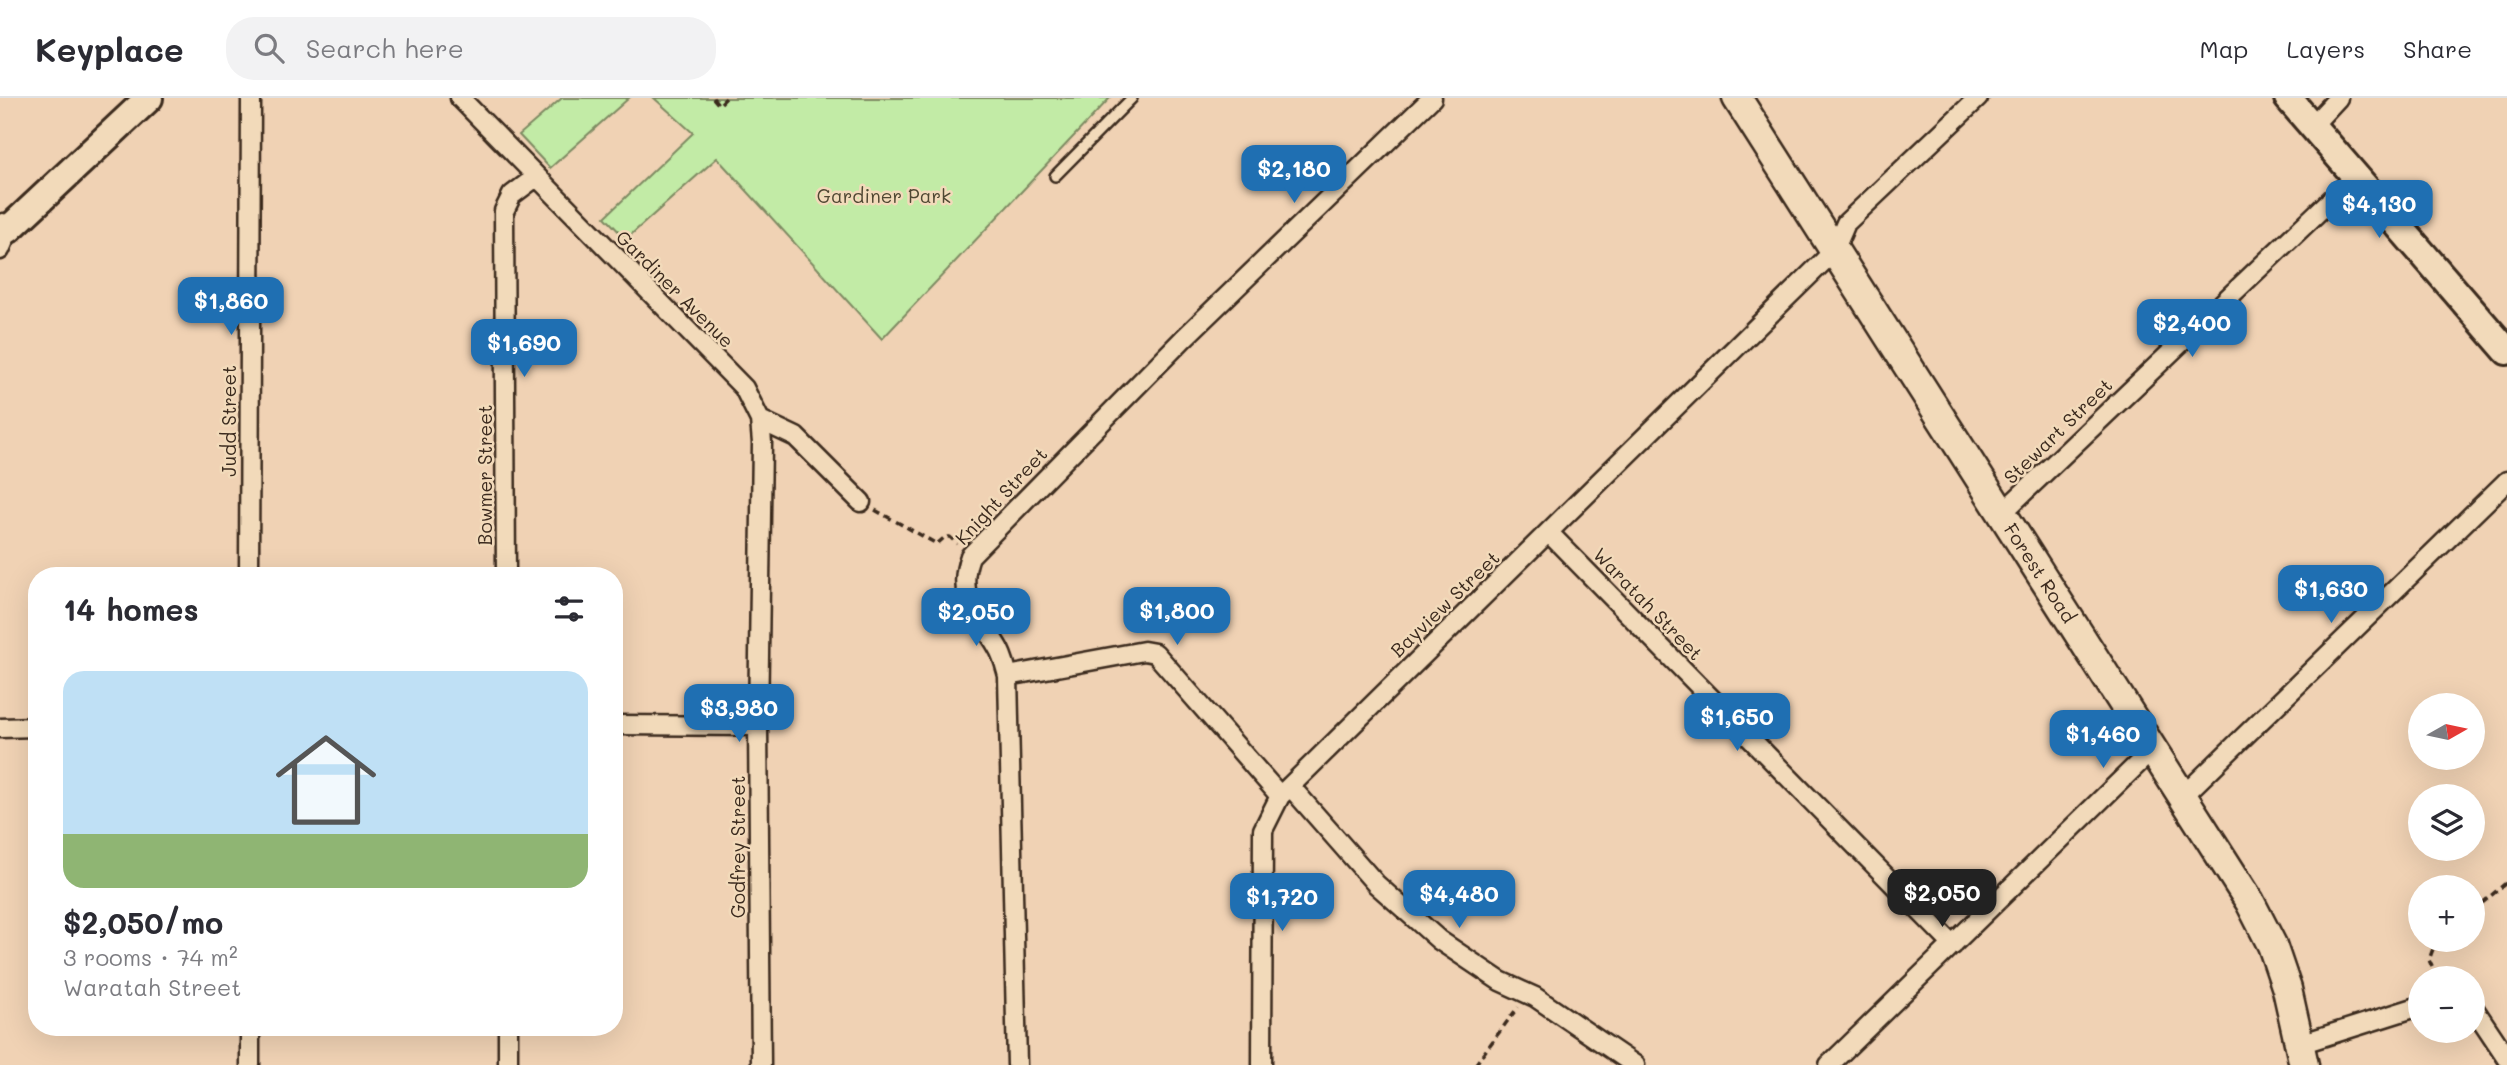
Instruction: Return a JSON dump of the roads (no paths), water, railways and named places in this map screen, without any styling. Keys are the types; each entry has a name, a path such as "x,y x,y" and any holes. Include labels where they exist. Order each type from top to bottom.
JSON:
{"main road":[{"name":"Forest Road","path":"1737,98 2250,902 2272,944 2287,989 2302,1054"}],"street":[{"path":"3,233 149,98"},
{"name":"Judd Street","path":"249,567 251,98"},
{"name":"Gardiner Avenue","path":"460,98 744,388 760,420"},
{"name":"Knight Street","path":"1017,1065 1008,677 999,648 968,603 965,579 970,556 1183,339 1432,98"},
{"name":"Bayview Street","path":"1262,1065 1263,830 1285,791 1833,251 1846,223 1978,98"},
{"path":"2288,98 2507,351"},
{"path":"2312,126 2338,98"},
{"name":"Bowmer Street","path":"506,567 504,211 512,195 536,177"},
{"name":"Stewart Street","path":"2002,513 2355,177"},
{"path":"760,420 782,428 803,443 861,502"},
{"name":"Godfrey Street","path":"760,420 762,443 758,726 761,1065"},
{"path":"2183,796 2507,481"},
{"name":"Waratah Street","path":"1549,533 1953,945"},
{"path":"1008,677 1144,651 1155,653 1390,899 1439,940 1500,981 1528,994 1635,1065"},
{"path":"623,725 758,726"},
{"path":"0,727 28,727"},
{"path":"1829,1065 2153,749"},
{"path":"2302,1054 2408,1011"},
{"path":"2485,1025 2507,1058"},
{"path":"250,1036 250,1065"},
{"path":"508,1036 508,1065"}],"lane":[{"path":"1055,176 1132,98"}],"park label":[{"name":"Gardiner Park","path":"884,196"}]}
